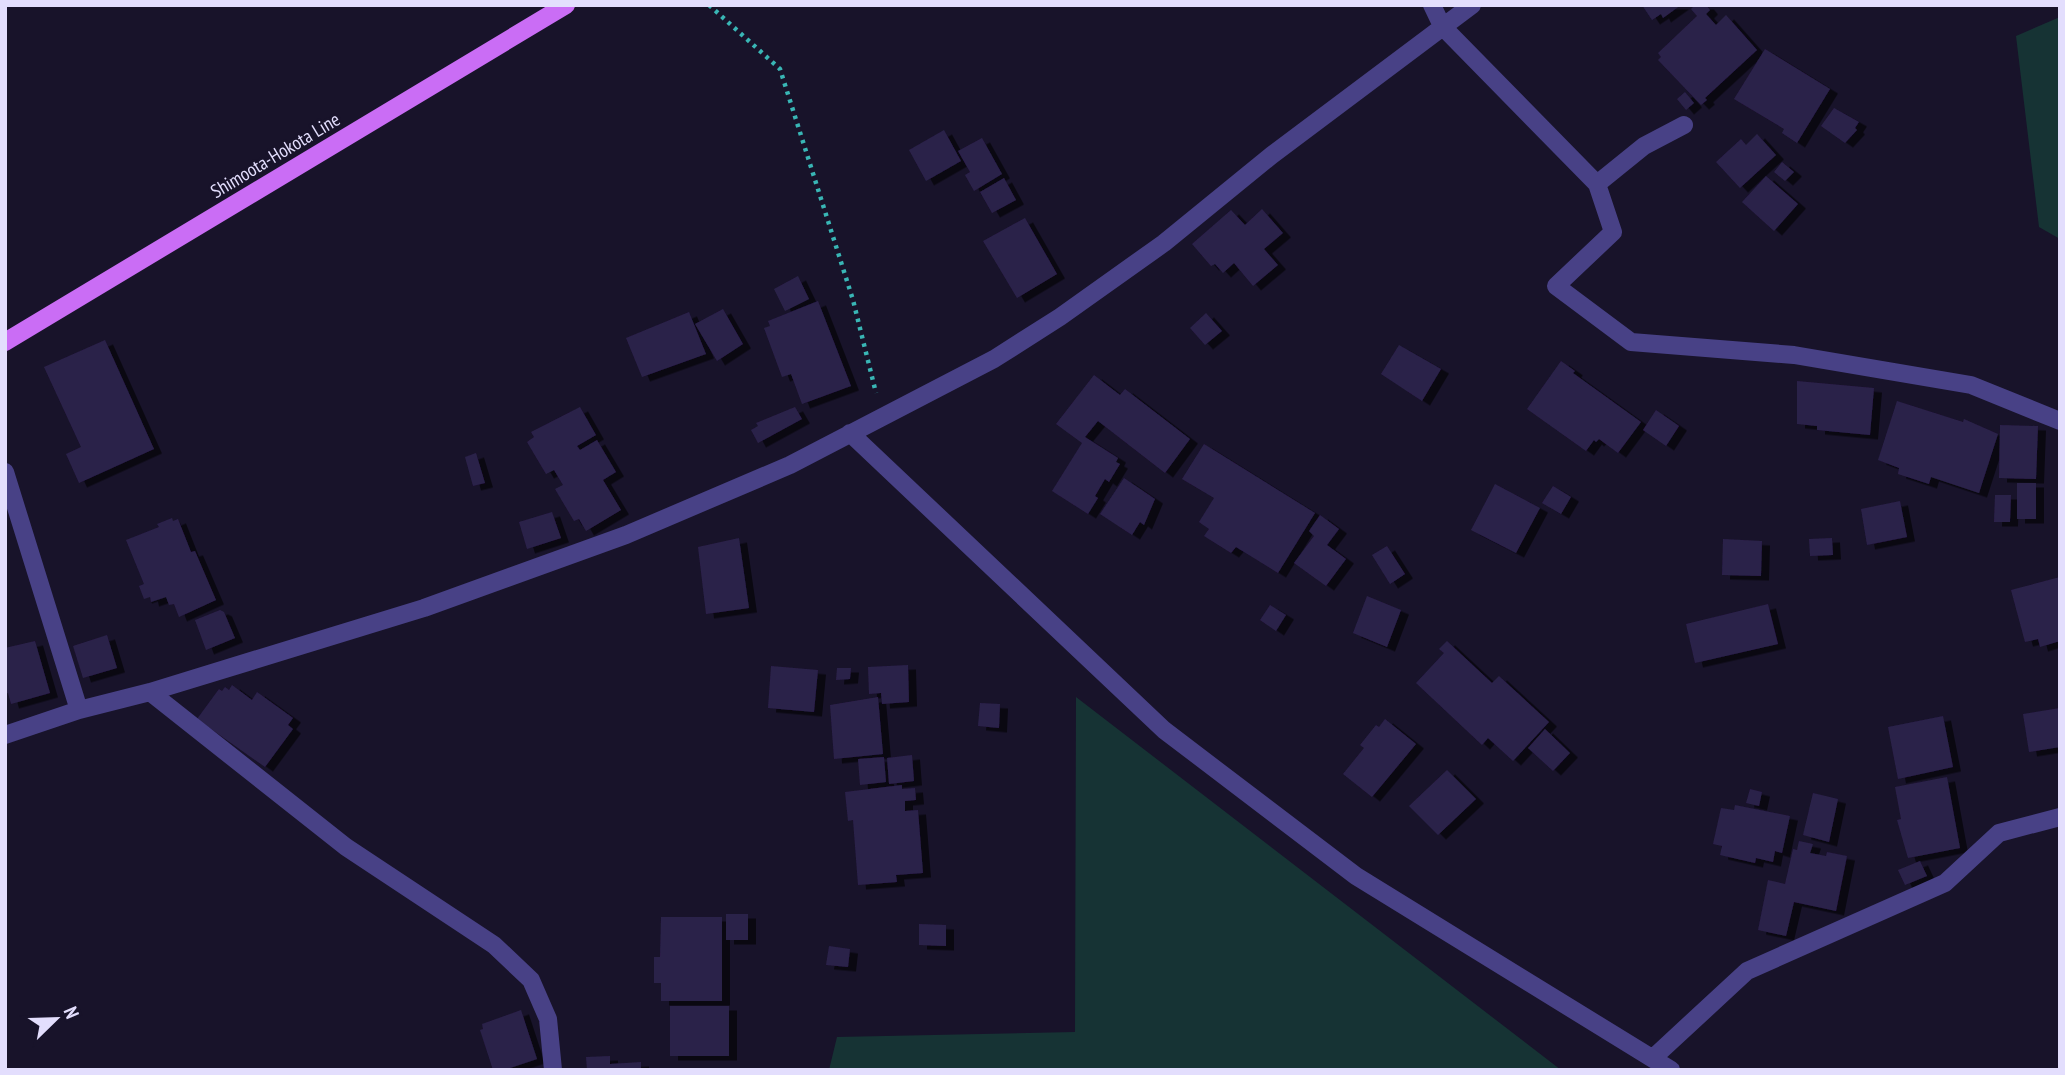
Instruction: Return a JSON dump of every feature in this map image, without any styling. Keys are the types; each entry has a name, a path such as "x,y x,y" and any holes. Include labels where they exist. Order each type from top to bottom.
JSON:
{"main road":[{"name":"Shimoota-Hokota Line","path":"5,342 566,5"}],"street":[{"path":"1432,5 1442,26 1597,184 1613,232 1556,286 1631,342 1794,355 1971,385 2060,421"},
{"path":"5,736 79,710 150,692 424,608 626,535 790,465 994,359 1060,317 1164,243 1272,155 1472,5"},
{"path":"1597,184 1644,146 1684,125"},
{"path":"849,433 1164,730 1356,876 1671,1070"},
{"path":"5,472 79,710"},
{"path":"150,692 346,847 494,945 513,962 531,980 548,1019 553,1070"},
{"path":"1653,1058 1747,971 1945,883 1999,834 2060,817"}],"path":[{"path":"709,5 780,69 853,300 882,418"}],"green space":[{"path":"2060,17 2060,239 2039,227 2016,36"},
{"path":"1076,697 1561,1070 829,1070 837,1037 1075,1032"}],"building":[{"path":"1642,5 1681,5 1663,18 1661,14 1652,20"},
{"path":"1695,5 1706,5 1710,10 1706,14 1716,25 1726,15 1757,50 1705,98 1707,100 1701,105 1658,60 1661,57 1658,53 1697,16 1691,9"},
{"path":"1765,49 1830,89 1797,143 1782,133 1784,129 1734,99"},
{"path":"1685,92 1694,103 1686,110 1677,99"},
{"path":"1834,108 1859,122 1855,128 1857,130 1845,143 1821,126"},
{"path":"944,130 961,161 926,181 909,150"},
{"path":"1757,134 1776,155 1740,188 1716,162 1741,139 1746,145"},
{"path":"982,138 1002,174 974,191 965,175 970,172 958,151"},
{"path":"1782,162 1794,172 1785,181 1774,172"},
{"path":"1766,176 1798,204 1774,231 1742,202"},
{"path":"1004,178 1016,200 992,213 980,192"},
{"path":"1262,209 1283,233 1264,249 1278,265 1253,286 1234,263 1223,273 1215,264 1211,266 1192,244 1231,210 1245,225"},
{"path":"1025,218 1057,274 1017,298 983,241"},
{"path":"798,276 809,299 785,311 774,289"},
{"path":"818,301 851,386 802,404 791,374 782,377 764,328 770,326 768,321"},
{"path":"723,309 743,344 717,361 695,324"},
{"path":"689,312 706,354 642,377 626,338"},
{"path":"1206,313 1222,331 1205,345 1190,328"},
{"path":"105,340 154,449 79,483 66,454 81,447 44,367"},
{"path":"1399,345 1441,369 1422,401 1381,374"},
{"path":"1561,361 1575,371 1573,373 1641,422 1618,453 1599,439 1596,442 1594,440 1586,451 1527,409"},
{"path":"1094,375 1120,395 1125,389 1190,439 1165,473 1098,421 1085,437 1118,458 1116,462 1120,464 1109,482 1105,479 1088,514 1052,491 1082,443 1056,424"},
{"path":"1797,381 1874,388 1870,435 1817,430 1817,426 1797,424"},
{"path":"1897,401 1963,422 1964,419 1998,434 1979,493 1931,477 1929,484 1898,474 1899,468 1878,460"},
{"path":"580,407 596,435 577,446 580,450 597,440 616,472 603,480 621,510 586,531 579,519 574,521 555,489 563,485 554,470 546,474 527,442 534,437 531,432"},
{"path":"795,407 802,419 758,443 751,430 758,426 756,423"},
{"path":"1656,410 1679,426 1666,446 1643,430"},
{"path":"2000,425 2038,426 2036,479 1999,478"},
{"path":"1204,444 1315,513 1278,573 1236,547 1231,553 1204,536 1209,529 1199,522 1214,498 1182,479"},
{"path":"476,453 485,483 473,486 465,457"},
{"path":"1124,478 1155,499 1144,525 1140,522 1132,535 1100,514"},
{"path":"2017,483 2036,483 2036,519 2017,519"},
{"path":"1495,484 1540,508 1516,553 1471,530"},
{"path":"1553,486 1571,497 1561,514 1542,503"},
{"path":"1995,495 2011,495 2010,522 1994,522"},
{"path":"1900,501 1907,537 1867,545 1861,509"},
{"path":"552,512 561,538 527,549 519,522"},
{"path":"1320,515 1339,529 1327,545 1346,559 1326,586 1294,563 1314,536 1309,531"},
{"path":"172,518 173,521 178,519 191,552 195,551 216,600 179,617 174,604 169,605 166,597 151,602 150,597 144,599 139,586 144,584 126,540 159,527 157,524"},
{"path":"739,538 749,608 706,614 698,547"},
{"path":"1832,538 1833,555 1810,556 1809,539"},
{"path":"1723,539 1762,541 1761,576 1722,575"},
{"path":"1387,546 1405,574 1390,584 1372,555"},
{"path":"2060,577 2060,641 2040,647 2038,639 2025,642 2011,590"},
{"path":"1367,596 1401,610 1387,647 1353,633"},
{"path":"1768,604 1778,644 1695,663 1686,624"},
{"path":"1270,605 1286,615 1276,631 1260,620"},
{"path":"220,610 224,612 235,638 206,650 195,620"},
{"path":"107,635 117,668 83,678 73,646"},
{"path":"35,641 50,693 11,704 8,693 5,694 5,648"},
{"path":"1447,641 1492,683 1499,676 1549,722 1513,761 1488,738 1482,745 1416,683 1444,653 1439,649"},
{"path":"908,665 909,702 882,704 881,693 869,694 868,667"},
{"path":"771,666 818,670 814,712 768,708"},
{"path":"837,668 851,668 850,679 836,680"},
{"path":"232,685 252,700 257,692 293,718 288,725 293,729 265,767 197,719 219,689 222,691 225,687 229,690"},
{"path":"878,697 883,754 834,759 830,705"},
{"path":"980,703 1000,704 999,728 978,726"},
{"path":"2060,708 2060,747 2029,752 2023,714"},
{"path":"1943,716 1953,767 1898,779 1888,727"},
{"path":"1385,719 1416,744 1372,797 1343,774 1364,748 1360,745 1376,725 1379,727"},
{"path":"1545,729 1570,753 1553,771 1528,748"},
{"path":"912,755 914,781 889,784 887,758"},
{"path":"884,757 886,782 860,785 858,759"},
{"path":"1447,770 1476,799 1438,835 1409,806"},
{"path":"1947,777 1960,848 1908,858 1897,820 1901,819 1895,787"},
{"path":"902,785 902,789 915,788 916,800 905,801 905,811 918,810 923,873 896,875 897,882 858,885 853,820 848,821 845,792"},
{"path":"1750,789 1762,792 1759,806 1746,803"},
{"path":"1813,793 1838,799 1829,842 1803,835"},
{"path":"1735,805 1790,816 1782,853 1775,851 1773,862 1756,858 1755,863 1720,855 1722,846 1713,844 1721,808 1734,810"},
{"path":"1799,841 1813,844 1810,853 1826,856 1827,852 1847,856 1836,911 1794,902 1786,936 1758,930 1768,880 1785,884 1793,849 1797,850"},
{"path":"1920,861 1927,876 1905,885 1898,870"},
{"path":"726,914 748,914 748,940 726,940"},
{"path":"661,917 722,917 722,1001 661,1001 661,983 654,983 654,957 660,957"},
{"path":"919,924 946,925 946,946 919,945"},
{"path":"829,946 850,949 848,967 826,965"},
{"path":"670,1006 729,1006 729,1056 670,1056"},
{"path":"521,1010 537,1059 504,1070 493,1070 480,1030 483,1029 482,1024"},
{"path":"610,1056 610,1064 641,1062 641,1070 587,1070 586,1057"}]}
